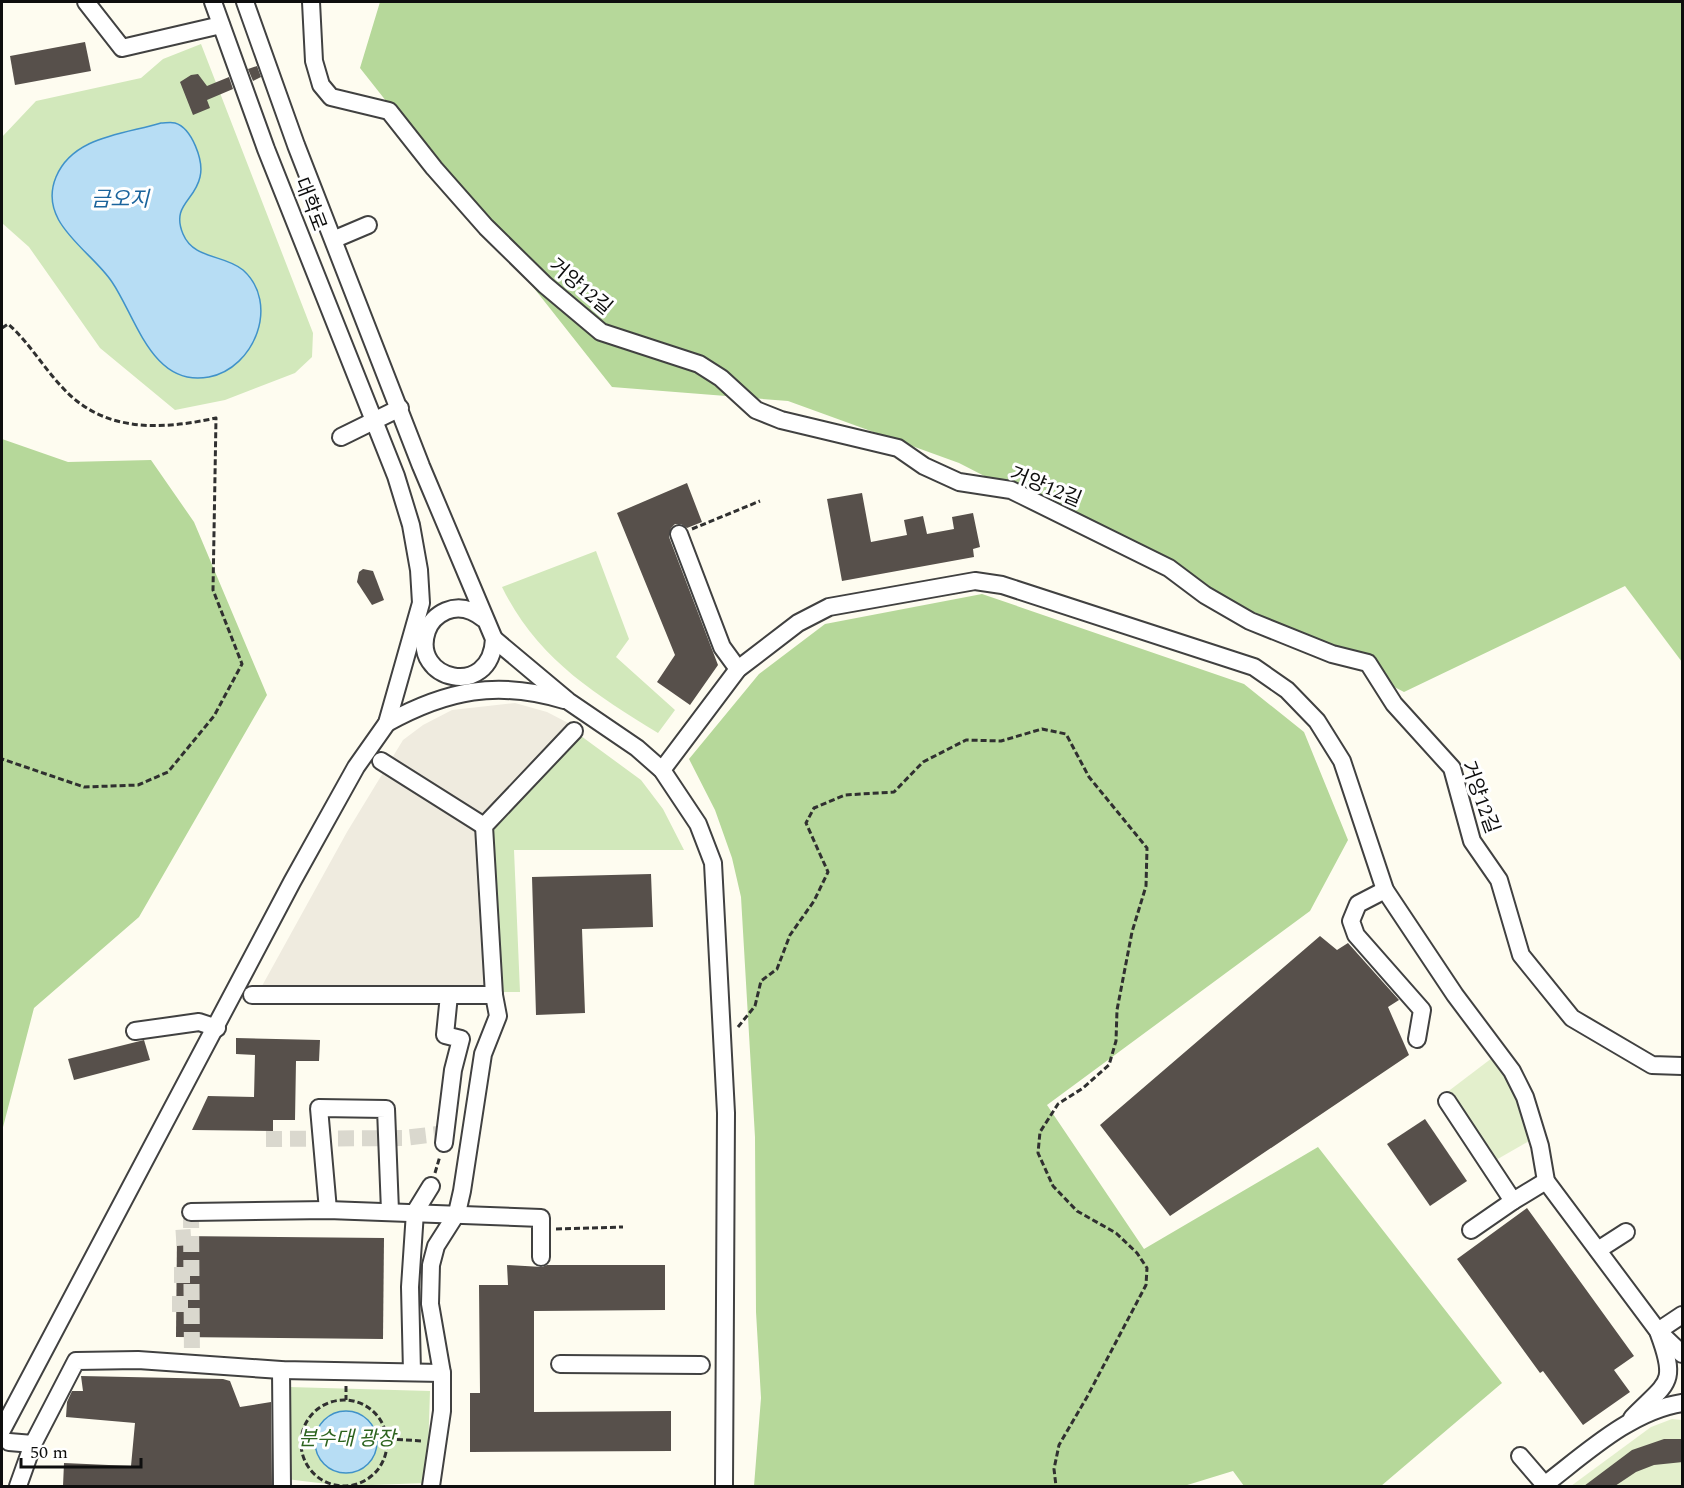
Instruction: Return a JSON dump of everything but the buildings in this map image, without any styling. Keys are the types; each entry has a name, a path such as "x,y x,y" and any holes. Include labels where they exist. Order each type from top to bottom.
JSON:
{"street":[{"path":"86,2 122,48 221,25"},
{"name":"대학로","path":"213,2 266,149 396,476 411,525 419,570 425,636"},
{"name":"대학로","path":"244,2 296,145 484,619"},
{"name":"거양12길","path":"311,2 314,61 321,85 331,97 389,111 434,168 486,227 545,285 601,332 699,364 721,378 756,410 781,420 898,448 924,466 959,482 1011,490 1169,568 1205,596 1250,621 1332,654 1368,663 1394,704 1452,768 1472,841 1499,880 1521,955 1572,1018 1652,1065 1683,1066"},
{"path":"335,239 368,225"},
{"path":"341,437 400,408"},
{"path":"679,534 722,647 738,669"},
{"path":"662,770 738,669 777,637 830,607 975,581 1014,588 1254,667 1287,690 1317,722 1342,761 1385,890 1455,995 1512,1071 1526,1097 1540,1146 1546,1181 1658,1331 1683,1354"},
{"path":"33,1444 5,1436 216,1028 356,767 387,723 421,603"},
{"path":"464,677 453,677 434,667 428,657 425,636 436,618 455,609 476,613 484,619 494,639 568,701 637,748 662,770 698,824 713,862 726,1113 724,1486"},
{"path":"387,723 431,701 464,677 483,668 490,659 494,639"},
{"path":"431,701 479,689 512,689 568,701"},
{"path":"431,1486 442,1412 442,1373 430,1304 431,1265 436,1246 457,1213 483,1054 498,1016 494,995 484,826 574,731"},
{"path":"381,761 484,826"},
{"path":"1385,890 1358,904 1351,921 1356,935 1422,1010 1417,1039"},
{"path":"252,995 494,995"},
{"path":"444,1143 453,1070 461,1039 446,1035 448,995"},
{"path":"135,1031 199,1022 216,1028"},
{"path":"1447,1101 1513,1201"},
{"path":"328,1210 319,1108 386,1109 390,1211"},
{"path":"448,1118 472,1118"},
{"path":"1471,1230 1546,1181"},
{"path":"412,1372 410,1287 415,1212 431,1185"},
{"path":"191,1212 390,1211 541,1218 541,1257"},
{"path":"1598,1250 1626,1232"},
{"path":"1658,1331 1683,1315"},
{"path":"1658,1331 1670,1368 1669,1392 1683,1403"},
{"path":"18,1486 33,1444 76,1361 171,1361 281,1370 442,1373"},
{"path":"560,1364 701,1365"},
{"path":"1625,1426 1674,1371 1683,1366"},
{"path":"281,1370 282,1486"},
{"path":"1520,1456 1544,1486 1625,1426 1657,1410 1683,1403"}],"path":[{"path":"2,328 8,324 19,333 63,389 88,409 109,420 135,426 179,426 216,417 213,590 242,664 214,716 168,772 138,785 84,788 2,759"},
{"path":"679,534 760,501"},
{"path":"736,1030 755,1006 761,981 777,969 790,935 814,901 828,872 806,823 814,808 845,795 894,792 923,762 966,740 1001,741 1042,729 1066,734 1089,777 1148,848 1146,886 1132,932 1117,1010 1116,1041 1109,1065 1058,1104 1040,1132 1038,1153 1053,1186 1077,1211 1116,1233 1137,1253 1147,1268 1146,1285 1059,1445 1054,1469 1056,1486"},
{"path":"431,1185 444,1143"},
{"path":"541,1229 623,1227"},
{"path":"334,1400 353,1400 371,1408 378,1415 388,1440 387,1452 378,1470 363,1482 344,1486 325,1482 317,1476 305,1461 300,1443 310,1416 317,1409 334,1400"},
{"path":"388,1440 437,1442"}],"green space":[{"path":"380,2 1682,2 1682,662 1625,586 1404,692 959,463 788,401 612,387 360,68"},
{"path":"201,44 313,333 312,357 295,373 225,400 175,410 100,348 29,247 2,223 2,137 36,101 141,78 163,59"},
{"path":"2,439 68,462 151,460 194,522 267,695 139,917 34,1008 2,1131"},
{"path":"596,551 629,639 616,657 675,710 658,733 589,688 569,672 532,634 502,587"},
{"path":"982,594 1244,684 1304,732 1348,840 1310,911 1047,1105 1144,1249 1318,1147 1502,1383 1381,1486 1244,1486 1233,1471 1184,1486 754,1486 761,1398 756,1312 755,1137 741,897 732,858 715,810 689,759 759,674 825,624"},
{"path":"577,736 581,736 641,780 663,809 684,850 514,850 520,992 495,992 490,827"},
{"path":"1492,1058 1506,1077 1516,1097 1531,1140 1496,1160 1446,1093"},
{"name":"분수대 광장","path":"289,1387 430,1391 427,1483 344,1486 286,1479"},
{"path":"1672,1419 1682,1420 1682,1486 1571,1486 1651,1427"}],"shaded area":[{"path":"515,703 547,712 574,726 484,824 491,993 257,995 347,832 403,740 423,725 452,710"}],"water":[{"name":"금오지","path":"161,123 175,123 187,131 200,163 201,170 197,185 180,216 183,234 194,248 202,253 227,261 243,270 254,284 260,299 261,316 250,348 239,361 225,371 209,377 189,378 173,372 160,361 148,347 112,282 69,235 54,208 52,193 56,177 64,163 75,153 101,139"},
{"path":"340,1411 352,1411 368,1420 375,1430 377,1442 375,1454 368,1464 352,1473 340,1473 329,1468 320,1459 315,1448 315,1436 320,1425 329,1416"}],"tunnel":[{"path":"266,1139 404,1138 446,1133"},
{"path":"191,1212 192,1362"},
{"path":"176,1238 191,1237"},
{"path":"174,1275 191,1275"},
{"path":"172,1304 192,1304"}]}
